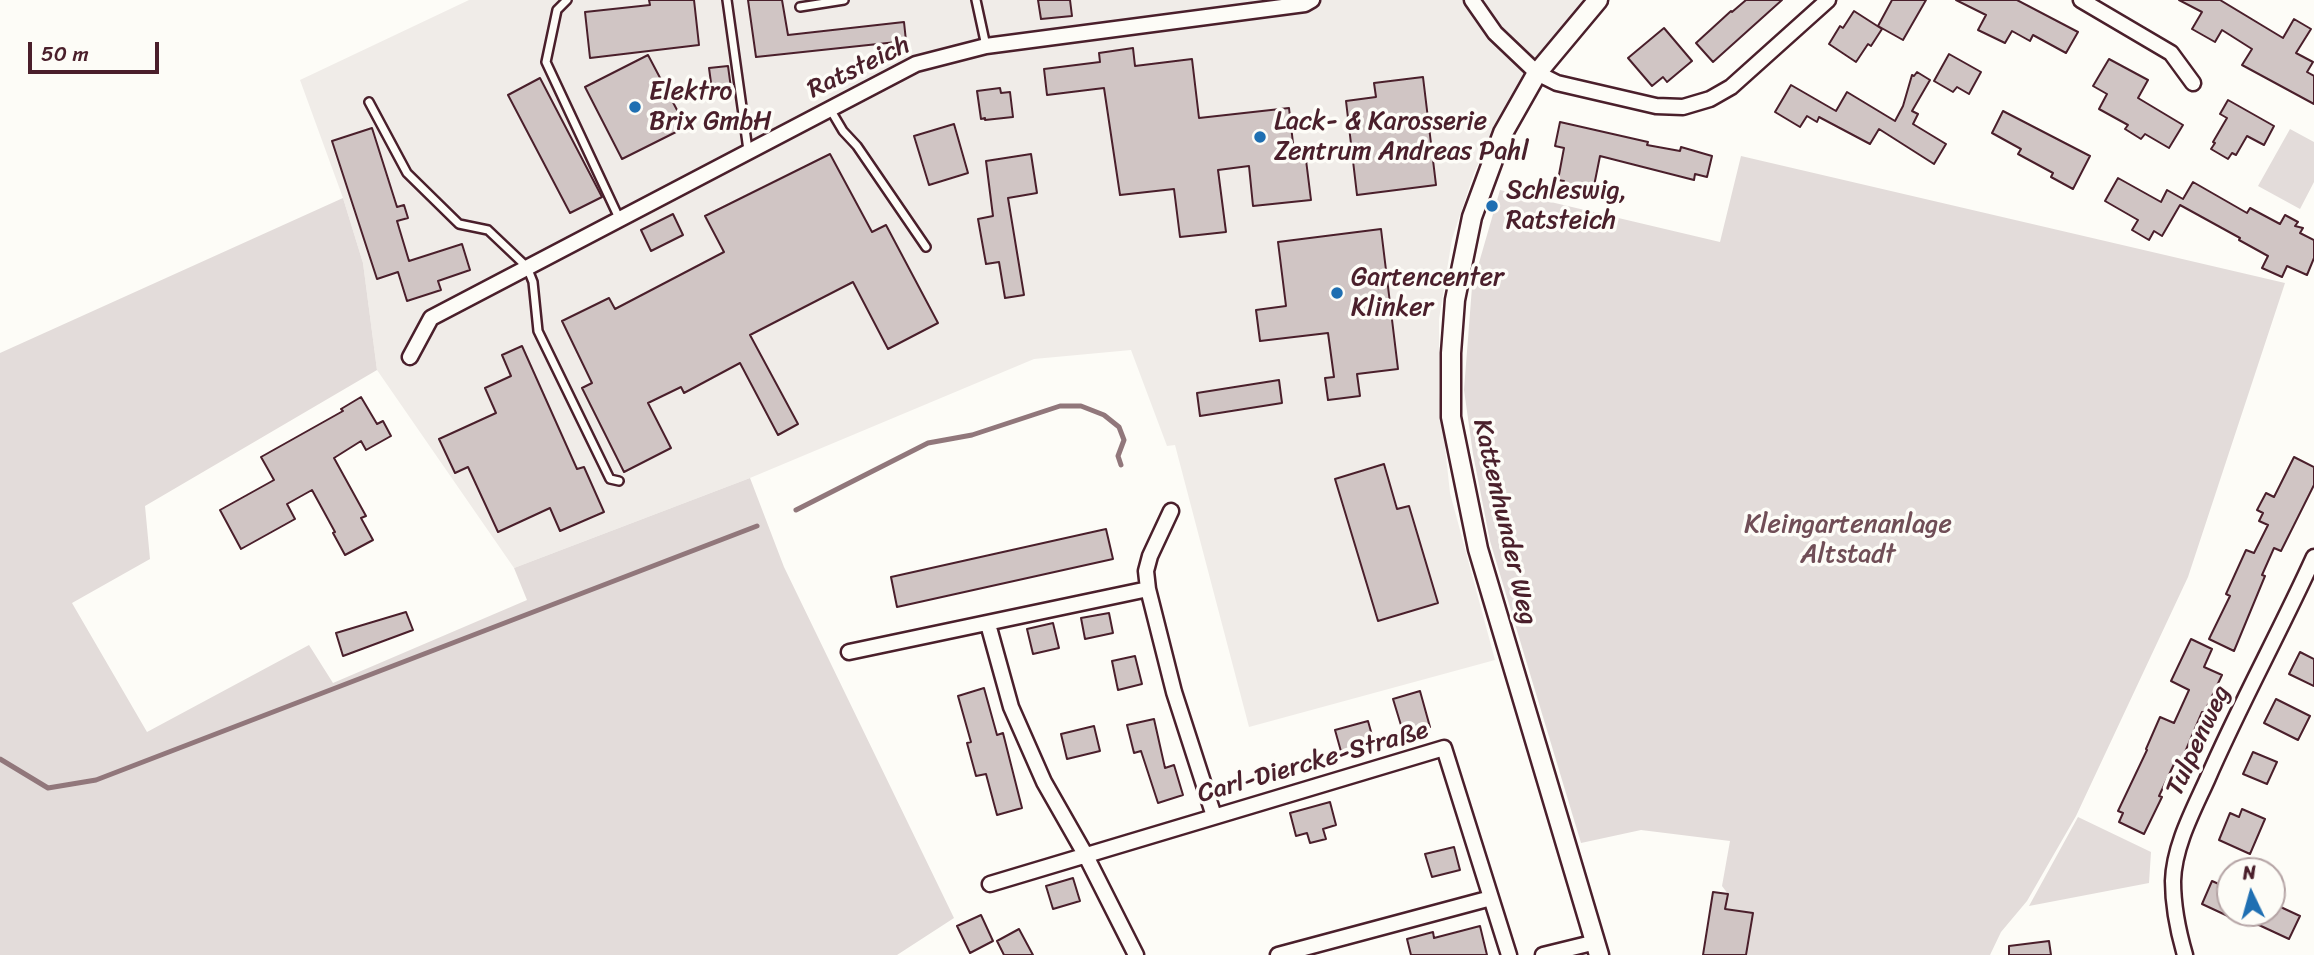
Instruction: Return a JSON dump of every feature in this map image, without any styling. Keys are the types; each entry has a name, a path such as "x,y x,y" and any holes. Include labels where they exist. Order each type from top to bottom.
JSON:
{"street":[{"name":"Ratsteich","path":"410,357 431,318 916,64 986,46 1305,5 1312,0"},
{"path":"1472,0 1495,33 1537,73 1557,83 1656,106 1683,107 1710,99 1731,87 1828,0"},
{"name":"Kattenhunder Weg","path":"1597,949 1478,549 1451,417 1451,353 1462,255 1472,218 1503,133 1537,73 1598,0"},
{"path":"2081,0 2171,53 2193,83"},
{"path":"1171,511 1150,556 1146,571 1148,589 1174,692 1214,816"},
{"name":"Tulpenweg","path":"2185,955 2177,928 2173,880 2179,849 2223,744 2313,562"},
{"path":"849,652 1148,589"},
{"path":"988,624 1011,707 1044,782 1086,854 1136,955"},
{"name":"Carl-Diercke-Straße","path":"990,884 1444,748 1509,955"},
{"path":"1278,955 1491,898"},
{"path":"1543,955 1597,949"}],"lane":[{"path":"567,0 556,10 546,62 619,218"},
{"path":"727,0 748,150"},
{"path":"800,7 844,0"},
{"path":"976,0 986,46"},
{"path":"369,102 407,173 459,224 488,230 527,267 533,282 538,331 610,479 619,481"},
{"path":"830,109 926,247"}],"shaded area":[{"path":"469,0 1585,0 1528,69 1474,173 1452,239 1439,319 1439,392 1450,493 1495,660 1249,727 1175,445 1167,446 1131,350 1034,359 750,478 514,568 377,370 363,263 343,198 300,80"}],"green space":[{"path":"2290,129 2314,142 2314,182 2300,209 2258,186"},
{"name":"Kleingartenanlage Altstadt","path":"1741,156 2285,283 2188,577 2076,816 2027,901 2001,932 1990,955 1746,955 1753,914 1725,909 1728,894 1722,886 1730,841 1641,830 1581,843 1490,541 1464,390 1472,287 1500,190 1720,242"},
{"path":"343,198 363,263 377,370 145,506 150,559 72,603 147,732 309,645 333,683 527,600 514,568 750,478 784,567 954,918 897,955 0,955 0,353"},
{"path":"2078,817 2151,852 2149,883 2029,906"}],"building":[{"path":"649,0 694,0 699,45 590,58 585,12 650,5"},
{"path":"748,0 782,0 788,35 904,22 906,41 756,57"},
{"path":"1038,0 1070,0 1072,16 1041,19"},
{"path":"1746,0 1782,0 1713,62 1696,43"},
{"path":"1892,0 1926,0 1903,40 1878,26"},
{"path":"1956,0 2017,0 2078,32 2066,53 2033,35 2030,41 2012,31 2005,43 1978,30 1986,15"},
{"path":"2179,0 2220,0 2283,38 2294,19 2311,29 2296,53 2313,62 2307,72 2314,76 2314,104 2242,65 2252,49 2222,30 2215,42 2192,29 2202,12"},
{"path":"1854,11 1882,29 1856,62 1829,44 1840,26 1843,28"},
{"path":"1664,28 1692,61 1667,82 1663,77 1652,86 1628,58"},
{"path":"1133,48 1135,66 1192,59 1199,118 1289,108 1295,161 1306,160 1311,200 1253,206 1249,166 1218,170 1226,232 1180,237 1174,189 1120,195 1104,88 1047,95 1044,69 1100,62 1099,53"},
{"path":"1949,54 1981,72 1969,94 1957,87 1953,92 1934,81"},
{"name":"Elektro Brix GmbH","path":"648,55 686,127 622,159 585,87"},
{"path":"2109,59 2148,80 2138,98 2183,125 2169,148 2145,134 2141,139 2125,129 2128,125 2099,109 2107,94 2093,86"},
{"path":"728,66 731,88 712,90 709,68"},
{"path":"1917,72 1930,80 1912,111 1918,114 1913,124 1946,144 1934,164 1879,129 1870,144 1819,117 1817,122 1807,116 1800,127 1775,112 1791,85 1836,111 1847,92 1895,121 1903,106 1912,75"},
{"path":"1423,77 1436,185 1357,195 1346,101 1376,97 1374,83"},
{"path":"540,78 602,197 570,213 508,95"},
{"path":"1000,88 1001,93 1010,92 1013,117 981,119 977,91"},
{"path":"2228,100 2274,126 2264,145 2247,136 2236,155 2232,153 2228,159 2211,149 2227,118 2220,114"},
{"path":"2003,111 2090,156 2073,189 2051,177 2053,173 2018,154 2021,149 1992,133"},
{"path":"1560,122 1648,142 1647,145 1680,151 1681,147 1712,156 1707,177 1695,174 1694,180 1600,156 1593,191 1563,185 1564,181 1558,180 1564,148 1555,146"},
{"path":"954,124 968,173 929,185 914,136"},
{"path":"372,128 397,207 404,205 408,218 397,221 409,261 462,244 470,270 438,281 441,290 407,301 398,272 377,279 332,141"},
{"path":"830,154 872,232 886,225 938,323 888,349 853,282 750,335 798,424 778,435 740,363 684,393 681,387 648,403 671,448 624,472 582,388 592,383 562,321 609,298 615,309 724,252 705,216"},
{"path":"1031,154 1037,193 1008,198 1024,295 1005,298 999,262 986,264 978,219 993,216 986,161"},
{"path":"2118,178 2161,202 2167,190 2183,199 2193,182 2247,213 2250,208 2280,224 2285,215 2298,222 2295,226 2303,228 2300,233 2314,240 2314,258 2307,275 2287,266 2282,277 2262,268 2268,256 2180,205 2162,236 2154,231 2149,240 2132,230 2138,220 2105,201"},
{"path":"673,214 683,235 651,251 641,230"},
{"name":"Gartencenter Klinker","path":"1381,229 1398,369 1357,374 1360,396 1328,400 1325,378 1334,377 1328,333 1260,341 1256,310 1286,306 1278,242"},
{"path":"522,346 577,469 584,467 604,512 560,531 550,508 498,532 468,467 455,473 439,439 496,413 485,388 511,376 502,355"},
{"path":"1279,380 1282,403 1200,416 1197,393"},
{"path":"361,397 377,424 383,421 391,436 366,450 361,441 334,458 366,516 361,518 373,540 345,555 312,490 287,504 295,519 241,549 220,510 274,480 261,457 343,411 341,409"},
{"path":"2294,457 2314,467 2314,485 2281,551 2274,548 2234,651 2209,639 2230,596 2226,594 2246,550 2254,553 2268,525 2259,521 2263,513 2257,510 2266,493 2274,497"},
{"path":"1384,464 1397,509 1409,506 1438,603 1378,621 1335,479"},
{"path":"1106,529 1113,559 897,607 891,577"},
{"path":"406,612 413,630 343,656 336,633"},
{"path":"1109,613 1113,633 1085,639 1081,618"},
{"path":"1053,623 1059,648 1033,654 1027,629"},
{"path":"2191,639 2212,649 2204,667 2222,675 2204,713 2202,712 2180,764 2175,762 2144,834 2119,822 2123,813 2118,811 2160,717 2174,723 2189,690 2171,681"},
{"path":"2300,652 2314,659 2314,686 2289,674"},
{"path":"1135,656 1142,684 1118,690 1112,661"},
{"path":"984,688 997,735 1003,733 1022,808 997,815 986,774 976,776 967,743 971,742 958,696"},
{"path":"1420,691 1430,727 1404,735 1393,699"},
{"path":"2276,699 2310,716 2298,740 2264,723"},
{"path":"1154,719 1165,768 1174,765 1183,795 1158,803 1141,751 1134,753 1127,725"},
{"path":"1368,721 1375,746 1342,755 1335,730"},
{"path":"1094,726 1100,751 1067,759 1061,734"},
{"path":"2253,752 2277,762 2267,784 2243,774"},
{"path":"1330,802 1336,825 1323,829 1326,839 1310,843 1307,833 1296,836 1290,813"},
{"path":"2242,809 2265,819 2250,854 2219,840 2230,813 2239,817"},
{"path":"1454,847 1460,870 1432,877 1425,854"},
{"path":"1073,878 1080,901 1053,909 1046,886"},
{"path":"2212,881 2216,883 2216,910 2202,904"},
{"path":"1713,892 1728,894 1725,909 1753,913 1746,955 1703,955"},
{"path":"2286,910 2300,916 2289,939 2263,927 2286,927"},
{"path":"981,915 993,941 970,953 957,926"},
{"path":"1480,926 1487,955 1411,955 1407,939 1433,932 1434,938"},
{"path":"1019,929 1033,955 1004,955 997,941"},
{"path":"2049,941 2051,955 2009,955 2009,946"}],"waterway":[{"path":"796,510 928,443 972,435 1060,406 1081,406 1104,415 1119,427 1124,440 1118,456 1121,465"},
{"path":"0,759 48,788 96,780 757,526"}],"place":[{"name":"Elektro Brix GmbH","path":"635,107"},
{"name":"Lack- & Karosserie Zentrum Andreas Pahl","path":"1260,137"},
{"name":"Schleswig, Ratsteich","path":"1492,206"},
{"name":"Gartencenter Klinker","path":"1337,293"}]}
